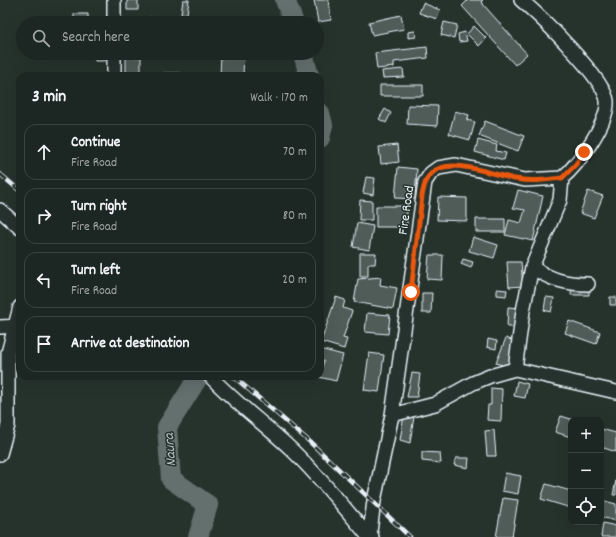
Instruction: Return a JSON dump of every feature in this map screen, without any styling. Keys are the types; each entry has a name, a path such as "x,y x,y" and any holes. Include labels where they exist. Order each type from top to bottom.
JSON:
{"street":[{"path":"114,0 114,16"},
{"path":"521,0 555,31 583,63 604,92 607,101 616,111"},
{"path":"114,60 114,72"},
{"path":"515,369 523,311 532,267 560,200 562,178 576,164 598,130 605,112 607,101"},
{"name":"Fire Road","path":"370,537 374,501 392,415 411,292 422,196 425,182 431,173 438,168 456,165 525,180 562,178"},
{"path":"0,210 16,224"},
{"path":"532,267 548,278 567,283 588,284"},
{"path":"0,327 16,326"},
{"path":"0,454 8,425 8,353 16,329"},
{"path":"392,415 435,404 473,382 515,369 616,392"},
{"path":"214,380 222,389 277,436 308,466 329,488 370,537"}],"building":[{"path":"127,0 138,0 138,10 127,10"},
{"path":"183,0 189,0 187,14 181,14"},
{"path":"314,0 328,0 331,20 324,21 324,16 317,16"},
{"path":"468,0 483,0 481,2 527,54 515,65 462,6"},
{"path":"423,3 440,10 437,19 419,13"},
{"path":"74,14 88,14 88,16 74,16"},
{"path":"401,15 404,29 372,35 369,22"},
{"path":"444,22 457,25 454,38 441,35"},
{"path":"474,26 486,38 479,46 467,34"},
{"path":"415,31 416,37 408,38 408,32"},
{"path":"465,32 467,41 459,42 458,34"},
{"path":"427,47 428,58 394,62 394,67 377,69 375,53"},
{"path":"126,60 141,60 141,72 126,72"},
{"path":"221,60 244,60 243,72 220,72"},
{"path":"403,69 404,77 383,78 382,71"},
{"path":"380,85 423,85 423,96 380,96"},
{"path":"408,105 438,106 437,126 407,124"},
{"path":"385,109 391,113 386,123 379,119"},
{"path":"455,111 469,115 467,120 475,122 470,140 449,134"},
{"path":"485,121 524,136 518,151 479,136"},
{"path":"478,140 497,145 496,151 506,153 504,160 475,152"},
{"path":"397,145 399,162 381,164 379,147"},
{"path":"398,167 417,169 415,199 395,198"},
{"path":"366,177 375,178 373,195 363,193"},
{"path":"518,190 543,196 533,241 505,235 509,220 521,223 525,210 513,208"},
{"path":"588,191 603,196 594,218 580,213"},
{"path":"438,197 467,198 467,221 437,220"},
{"path":"360,200 372,201 372,220 359,220"},
{"path":"376,206 407,206 407,227 376,227"},
{"path":"476,219 505,219 505,232 476,232"},
{"path":"357,223 373,226 369,250 353,247"},
{"path":"473,237 498,245 494,258 469,251"},
{"path":"360,253 376,253 375,264 368,264 368,276 360,276"},
{"path":"429,255 443,255 442,280 427,279"},
{"path":"463,259 473,262 471,268 461,264"},
{"path":"507,262 521,262 523,286 509,287"},
{"path":"381,277 380,285 397,288 393,309 354,302 358,279"},
{"path":"572,284 589,285 589,295 571,295"},
{"path":"497,289 507,290 506,296 497,295"},
{"path":"422,293 432,293 431,313 422,313"},
{"path":"336,297 345,300 343,308 352,311 343,338 347,339 344,349 324,343 324,333"},
{"path":"546,297 554,298 551,312 544,310"},
{"path":"610,297 616,297 616,305 610,305"},
{"path":"508,307 520,308 519,327 507,327"},
{"path":"367,313 390,315 388,334 365,332"},
{"path":"569,321 600,332 596,344 565,333"},
{"path":"506,338 517,342 508,367 496,363"},
{"path":"488,339 497,341 496,349 487,347"},
{"path":"324,350 343,355 336,381 324,378"},
{"path":"369,353 384,355 379,392 364,390"},
{"path":"412,373 420,374 417,397 407,397"},
{"path":"517,381 528,384 525,398 514,396"},
{"path":"491,388 502,389 501,421 487,420 488,405 491,405"},
{"path":"404,415 414,416 410,443 400,440"},
{"path":"561,416 568,418 568,436 555,432"},
{"path":"494,430 496,456 487,456 485,431"},
{"path":"604,430 616,433 616,452 604,448"},
{"path":"422,452 440,453 441,463 422,461"},
{"path":"456,458 469,458 468,468 454,465"},
{"path":"505,473 521,476 518,494 502,491"},
{"path":"616,480 616,495 613,495"},
{"path":"546,484 568,490 568,507 541,499"},
{"path":"503,498 518,500 512,537 496,537"},
{"path":"604,501 616,504 616,521 604,518"},
{"path":"604,523 616,526 616,537 601,537"}],"waterway":[{"name":"Naura","path":"285,0 291,16"},
{"name":"Naura","path":"305,60 308,72"},
{"name":"Naura","path":"196,380 167,427 171,479 208,505 198,537"}],"railway":[{"path":"0,174 16,188"},
{"path":"238,380 310,442 410,537"}],"route":[{"path":"411,292 422,196 425,182 431,173 438,168 456,165 516,179 539,181 562,178 576,164 584,152"}]}
